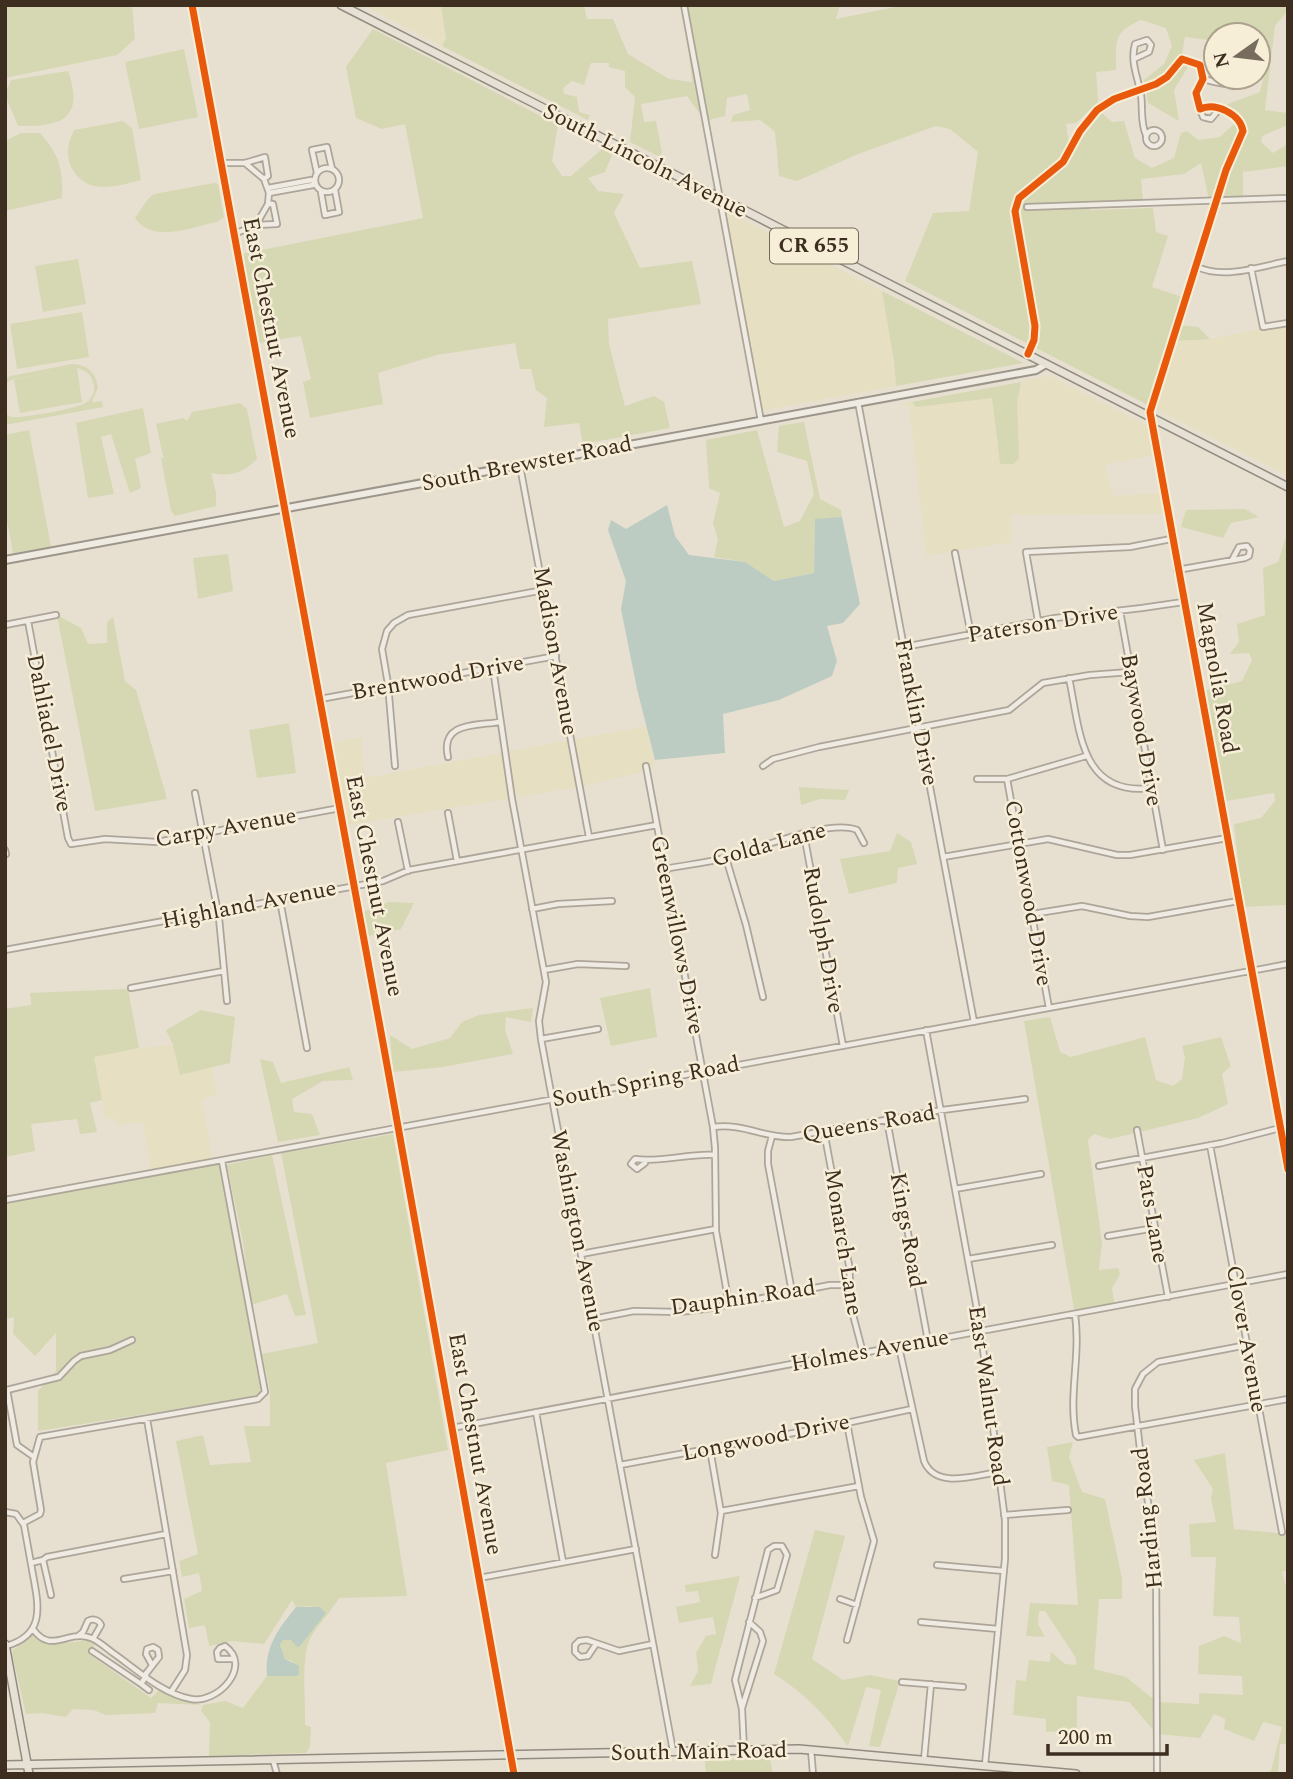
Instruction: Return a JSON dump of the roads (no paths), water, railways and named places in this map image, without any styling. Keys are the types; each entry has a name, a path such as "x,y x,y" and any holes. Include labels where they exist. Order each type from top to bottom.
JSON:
{"main road":[{"name":"South Lincoln Avenue","path":"341,5 1288,486"},
{"name":"South Brewster Road","path":"5,560 1036,370 1046,364"},
{"path":"5,1645 29,1774"},
{"name":"South Main Road","path":"5,1765 811,1750 985,1765 1014,1771 1076,1774"}],"street":[{"name":"East Chestnut Avenue","path":"192,5 399,1128 514,1774"},
{"path":"684,5 761,421"},
{"path":"1134,59 1149,52 1151,45 1147,40 1135,44 1134,59 1146,135"},
{"path":"1028,354 1034,340 1035,326 1017,223 1017,203 1063,162 1080,131 1097,110 1114,99 1156,85 1167,77 1182,59 1200,65 1202,74"},
{"path":"1200,110 1206,107 1216,109 1216,113 1211,119 1203,117 1200,110 1196,93 1202,81"},
{"name":"Magnolia Road","path":"1216,109 1232,113 1238,118 1243,131 1242,137 1231,155 1216,200 1150,407 1150,416 1288,1169"},
{"path":"327,147 332,169 339,178 334,190 339,212 325,215 321,191 315,181 317,173 312,150 327,147"},
{"path":"220,163 245,163 265,157 268,176 264,179"},
{"path":"245,163 264,179 268,191 268,204 256,225"},
{"path":"317,173 323,168 332,169"},
{"path":"268,191 315,181"},
{"path":"321,191 334,190"},
{"path":"1027,207 1288,198"},
{"path":"234,234 256,225 277,224 273,204 268,204"},
{"path":"1195,266 1215,273 1288,261"},
{"path":"1251,268 1263,327 1288,323"},
{"name":"Franklin Drive","path":"858,402 974,1022"},
{"name":"Madison Avenue","path":"520,466 589,837"},
{"path":"1038,621 1026,552 1130,547 1171,539"},
{"path":"956,553 971,635"},
{"path":"1177,570 1232,560"},
{"path":"395,766 382,649 387,631 408,615 544,590"},
{"name":"Paterson Drive","path":"904,647 1071,615 1120,611 1183,601"},
{"name":"Baywood Drive","path":"1120,611 1163,850"},
{"path":"5,625 56,615"},
{"name":"Dahliadel Drive","path":"28,621 71,844"},
{"name":"Brentwood Drive","path":"320,699 556,656"},
{"name":"Washington Avenue","path":"493,668 521,850 544,970 545,992 539,1021 541,1039 673,1752"},
{"path":"763,766 773,759 805,750 1009,710 1043,683 1130,672"},
{"path":"1069,678 1086,757 1100,775 1112,783 1128,788 1152,788"},
{"path":"448,757 446,741 451,733 500,722"},
{"path":"977,779 1007,779 1086,757"},
{"name":"Greenwillows Drive","path":"646,766 713,1127 716,1229 729,1304"},
{"name":"Cottonwood Drive","path":"1007,779 1049,1008"},
{"path":"195,793 218,911 227,1001"},
{"name":"Carpy Avenue","path":"71,844 110,839 157,842 340,808"},
{"path":"448,813 457,861"},
{"path":"398,822 408,870"},
{"name":"Highland Avenue","path":"5,950 389,880 408,870 657,825"},
{"name":"Golda Lane","path":"665,869 726,858 804,834 847,827 860,833 864,842"},
{"name":"Rudolph Drive","path":"804,834 843,1046"},
{"path":"943,857 1019,843 1052,840 1117,855 1130,855 1227,838"},
{"path":"726,858 763,997"},
{"path":"280,900 307,1048"},
{"path":"532,909 558,904 612,901"},
{"path":"1032,914 1082,906 1136,917 1154,917 1238,901"},
{"path":"544,970 578,964 626,966"},
{"name":"South Spring Road","path":"5,1200 1288,964"},
{"path":"131,988 224,971"},
{"path":"541,1039 598,1028"},
{"name":"East Walnut Road","path":"926,1030 981,1331 1004,1515 1004,1571 985,1765"},
{"name":"Queens Road","path":"713,1127 745,1127 772,1136 791,1137 1025,1099"},
{"name":"Kings Road","path":"887,1120 928,1341"},
{"path":"1099,1166 1210,1146 1280,1128"},
{"name":"Pats Lane","path":"1137,1130 1168,1297"},
{"name":"Monarch Lane","path":"824,1131 851,1285 852,1311 863,1353"},
{"path":"772,1136 768,1164 792,1292"},
{"name":"Clover Avenue","path":"1210,1146 1282,1532"},
{"path":"645,1163 637,1169 631,1164 635,1158 653,1161 688,1154 715,1155"},
{"path":"23,1523 40,1514 41,1510 33,1474 37,1441 44,1435 258,1399 265,1392 222,1161"},
{"path":"955,1189 1041,1174"},
{"path":"1108,1236 1155,1228"},
{"path":"581,1254 716,1229"},
{"path":"968,1259 1052,1245"},
{"name":"Holmes Avenue","path":"452,1428 1288,1275"},
{"name":"Dauphin Road","path":"593,1319 634,1311 685,1311 830,1285 851,1285"},
{"path":"1075,1314 1078,1344 1072,1412 1076,1435 1080,1437 1288,1399"},
{"path":"34,1457 17,1445 6,1390 59,1377 81,1356 110,1350 132,1340"},
{"name":"Harding Road","path":"1157,1774 1156,1553 1144,1481 1135,1389 1140,1377 1153,1364 1177,1357 1247,1345"},
{"path":"899,1346 924,1461 930,1472 950,1478 999,1472"},
{"name":"Longwood Drive","path":"620,1465 912,1409"},
{"path":"536,1412 564,1562"},
{"path":"147,1419 187,1660 185,1670 171,1692"},
{"path":"847,1423 859,1486 874,1541 847,1640"},
{"path":"710,1449 721,1511 715,1555"},
{"path":"721,1511 859,1486"},
{"path":"1004,1515 1068,1510"},
{"path":"5,1512 16,1514 23,1523 39,1612 33,1629 20,1642 5,1645"},
{"path":"31,1563 47,1557 166,1534"},
{"path":"744,1750 742,1709 734,1681 755,1598 768,1550 774,1546 782,1546 788,1555 777,1590 755,1598"},
{"path":"479,1578 636,1549"},
{"path":"43,1560 51,1595"},
{"path":"937,1565 1004,1571"},
{"path":"124,1579 173,1571"},
{"path":"840,1599 857,1605"},
{"path":"33,1629 38,1637 48,1642 77,1636 92,1619 98,1621 101,1626 93,1639"},
{"path":"742,1709 763,1641 760,1632 749,1622"},
{"path":"921,1622 998,1629"},
{"path":"77,1636 93,1639 171,1692 199,1700 217,1694 237,1669 234,1659"},
{"path":"596,1644 588,1656 580,1657 575,1651 575,1645 579,1641 587,1640 620,1651 653,1644"},
{"path":"102,1657 107,1649"},
{"path":"92,1651 149,1690"},
{"path":"141,1684 152,1665"},
{"path":"902,1682 963,1687"},
{"path":"924,1760 931,1684"},
{"path":"811,1750 813,1774"},
{"path":"273,1760 277,1774"}]}
